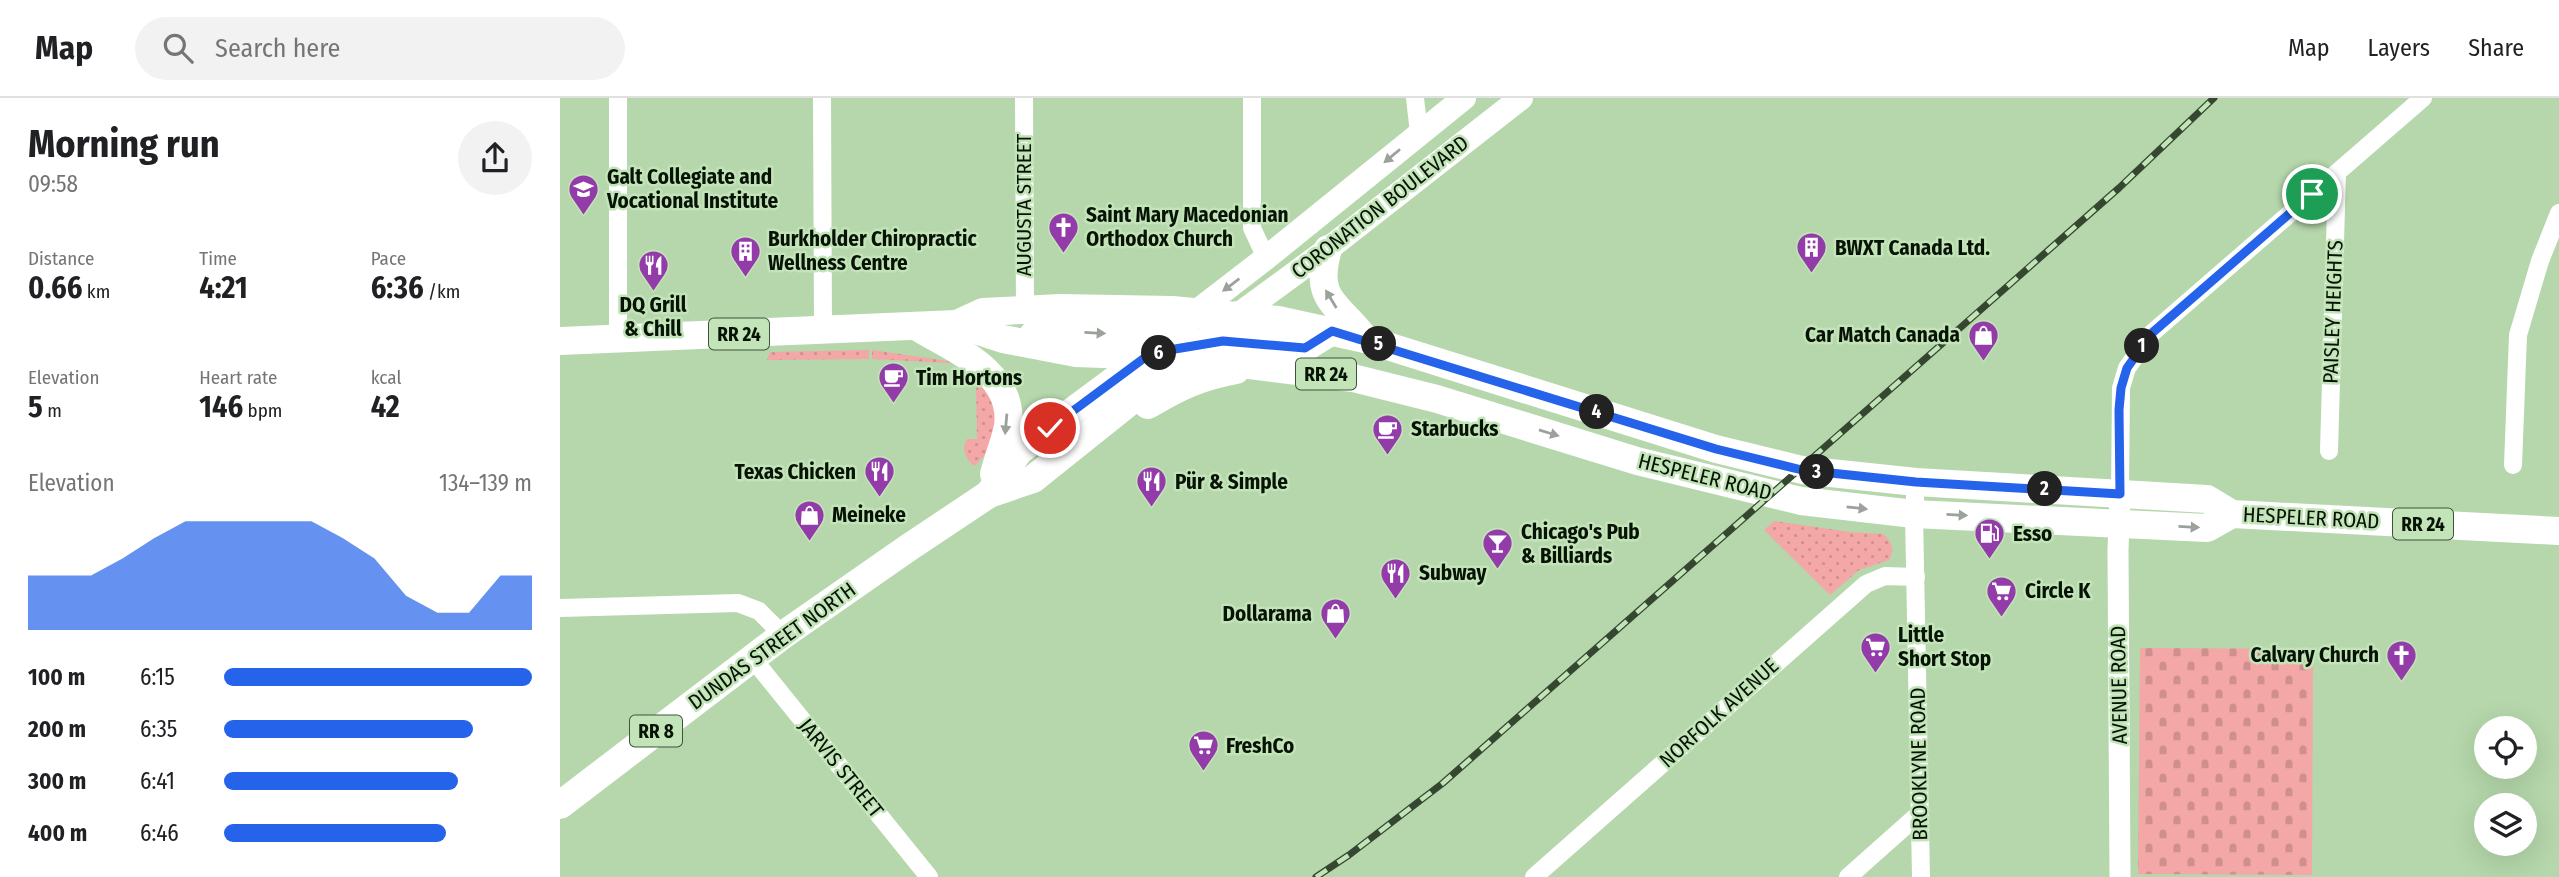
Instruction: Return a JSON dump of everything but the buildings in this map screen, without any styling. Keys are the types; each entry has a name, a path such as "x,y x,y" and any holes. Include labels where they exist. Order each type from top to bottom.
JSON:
{"main road":[{"name":"CORONATION BOULEVARD","path":"1195,312 1464,98"},
{"name":"CORONATION BOULEVARD","path":"1238,315 1521,98"},
{"path":"1419,134 1441,160"},
{"path":"1328,248 1323,266 1325,290 1339,312 1351,320 1366,339"},
{"name":"RR 24","path":"560,341 917,327 957,324 983,312 1060,307 1238,315"},
{"name":"DUNDAS STREET NORTH","path":"989,494 1019,452 1147,356 1195,312"},
{"path":"1003,339 1066,331 1108,334 1173,331 1238,315"},
{"name":"HESPELER ROAD","path":"1238,315 1366,339 1765,462 1829,474 1916,482 2207,499 2232,514 2559,531"},
{"name":"DUNDAS STREET NORTH","path":"560,805 783,635 989,494 1033,478 1238,315"},
{"name":"RR 24","path":"957,324 1003,339 1076,353 1147,356 1193,350"},
{"path":"917,327 983,366 996,380 1006,402 1008,424 989,494"},
{"path":"1193,350 1244,342 1305,348 1332,331"},
{"name":"HESPELER ROAD","path":"1193,350 1258,366 1330,374 1393,387 1637,461 1801,501 1914,514 2207,527 2232,514"},
{"path":"1092,433 1183,384 1203,376 1258,366"}],"street":[{"path":"618,98 618,338"},
{"path":"822,98 823,330"},
{"name":"AUGUSTA STREET","path":"1024,98 1024,311"},
{"path":"1252,98 1252,228 1266,258"},
{"path":"1415,98 1419,134"},
{"path":"2120,494 2121,388 2127,368 2152,333 2423,98"},
{"name":"PAISLEY HEIGHTS","path":"2329,451 2337,173"},
{"path":"2513,465 2518,335 2540,261 2557,217"},
{"name":"BROOKLYNE ROAD","path":"1916,482 1914,514 1921,877"},
{"name":"AVENUE ROAD","path":"2120,494 2120,877"},
{"name":"NORFOLK AVENUE","path":"1534,877 1867,584 1885,576 1916,577"},
{"path":"560,608 738,603 759,611 783,635"},
{"name":"JARVIS STREET","path":"753,659 929,877"},
{"path":"1848,877 1920,813"}],"green space":[{"path":"869,350 869,359 767,360 770,352"},
{"path":"872,350 948,361 962,367 951,363 872,359"},
{"path":"972,372 991,394 998,419 992,444 974,466 964,450 967,439 977,439 976,379 968,379"},
{"path":"1774,521 1883,534 1892,546 1891,556 1889,560 1859,570 1830,595 1764,530"},
{"path":"2140,648 2313,649 2312,875 2138,874"}],"railway":[{"path":"1316,877 1443,783 2119,188 2214,98"}],"place":[{"name":"Galt Collegiate and Vocational Institute","path":"584,216"},
{"name":"Saint Mary Macedonian Orthodox Church","path":"1063,254"},
{"name":"BWXT Canada Ltd.","path":"1812,275"},
{"name":"Burkholder Chiropractic Wellness Centre","path":"745,278"},
{"name":"DQ Grill & Chill","path":"653,292"},
{"name":"Car Match Canada","path":"1983,362"},
{"name":"Tim Hortons","path":"893,405"},
{"name":"Starbucks","path":"1388,456"},
{"name":"Texas Chicken","path":"879,499"},
{"name":"Pür & Simple","path":"1152,509"},
{"name":"Meineke","path":"809,542"},
{"name":"Esso","path":"1990,561"},
{"name":"Chicago's Pub & Billiards","path":"1498,571"},
{"name":"Subway","path":"1396,600"},
{"name":"Circle K","path":"2002,618"},
{"name":"Dollarama","path":"1335,641"},
{"name":"Little Short Stop","path":"1875,674"},
{"name":"Calvary Church","path":"2402,682"},
{"name":"FreshCo","path":"1203,773"}],"route":[{"path":"1050,428 1147,356 1223,341 1305,348 1332,331 1366,339 1716,449 1802,470 1873,479 2120,494 2119,410 2121,388 2127,368 2152,333 2312,194"}]}
